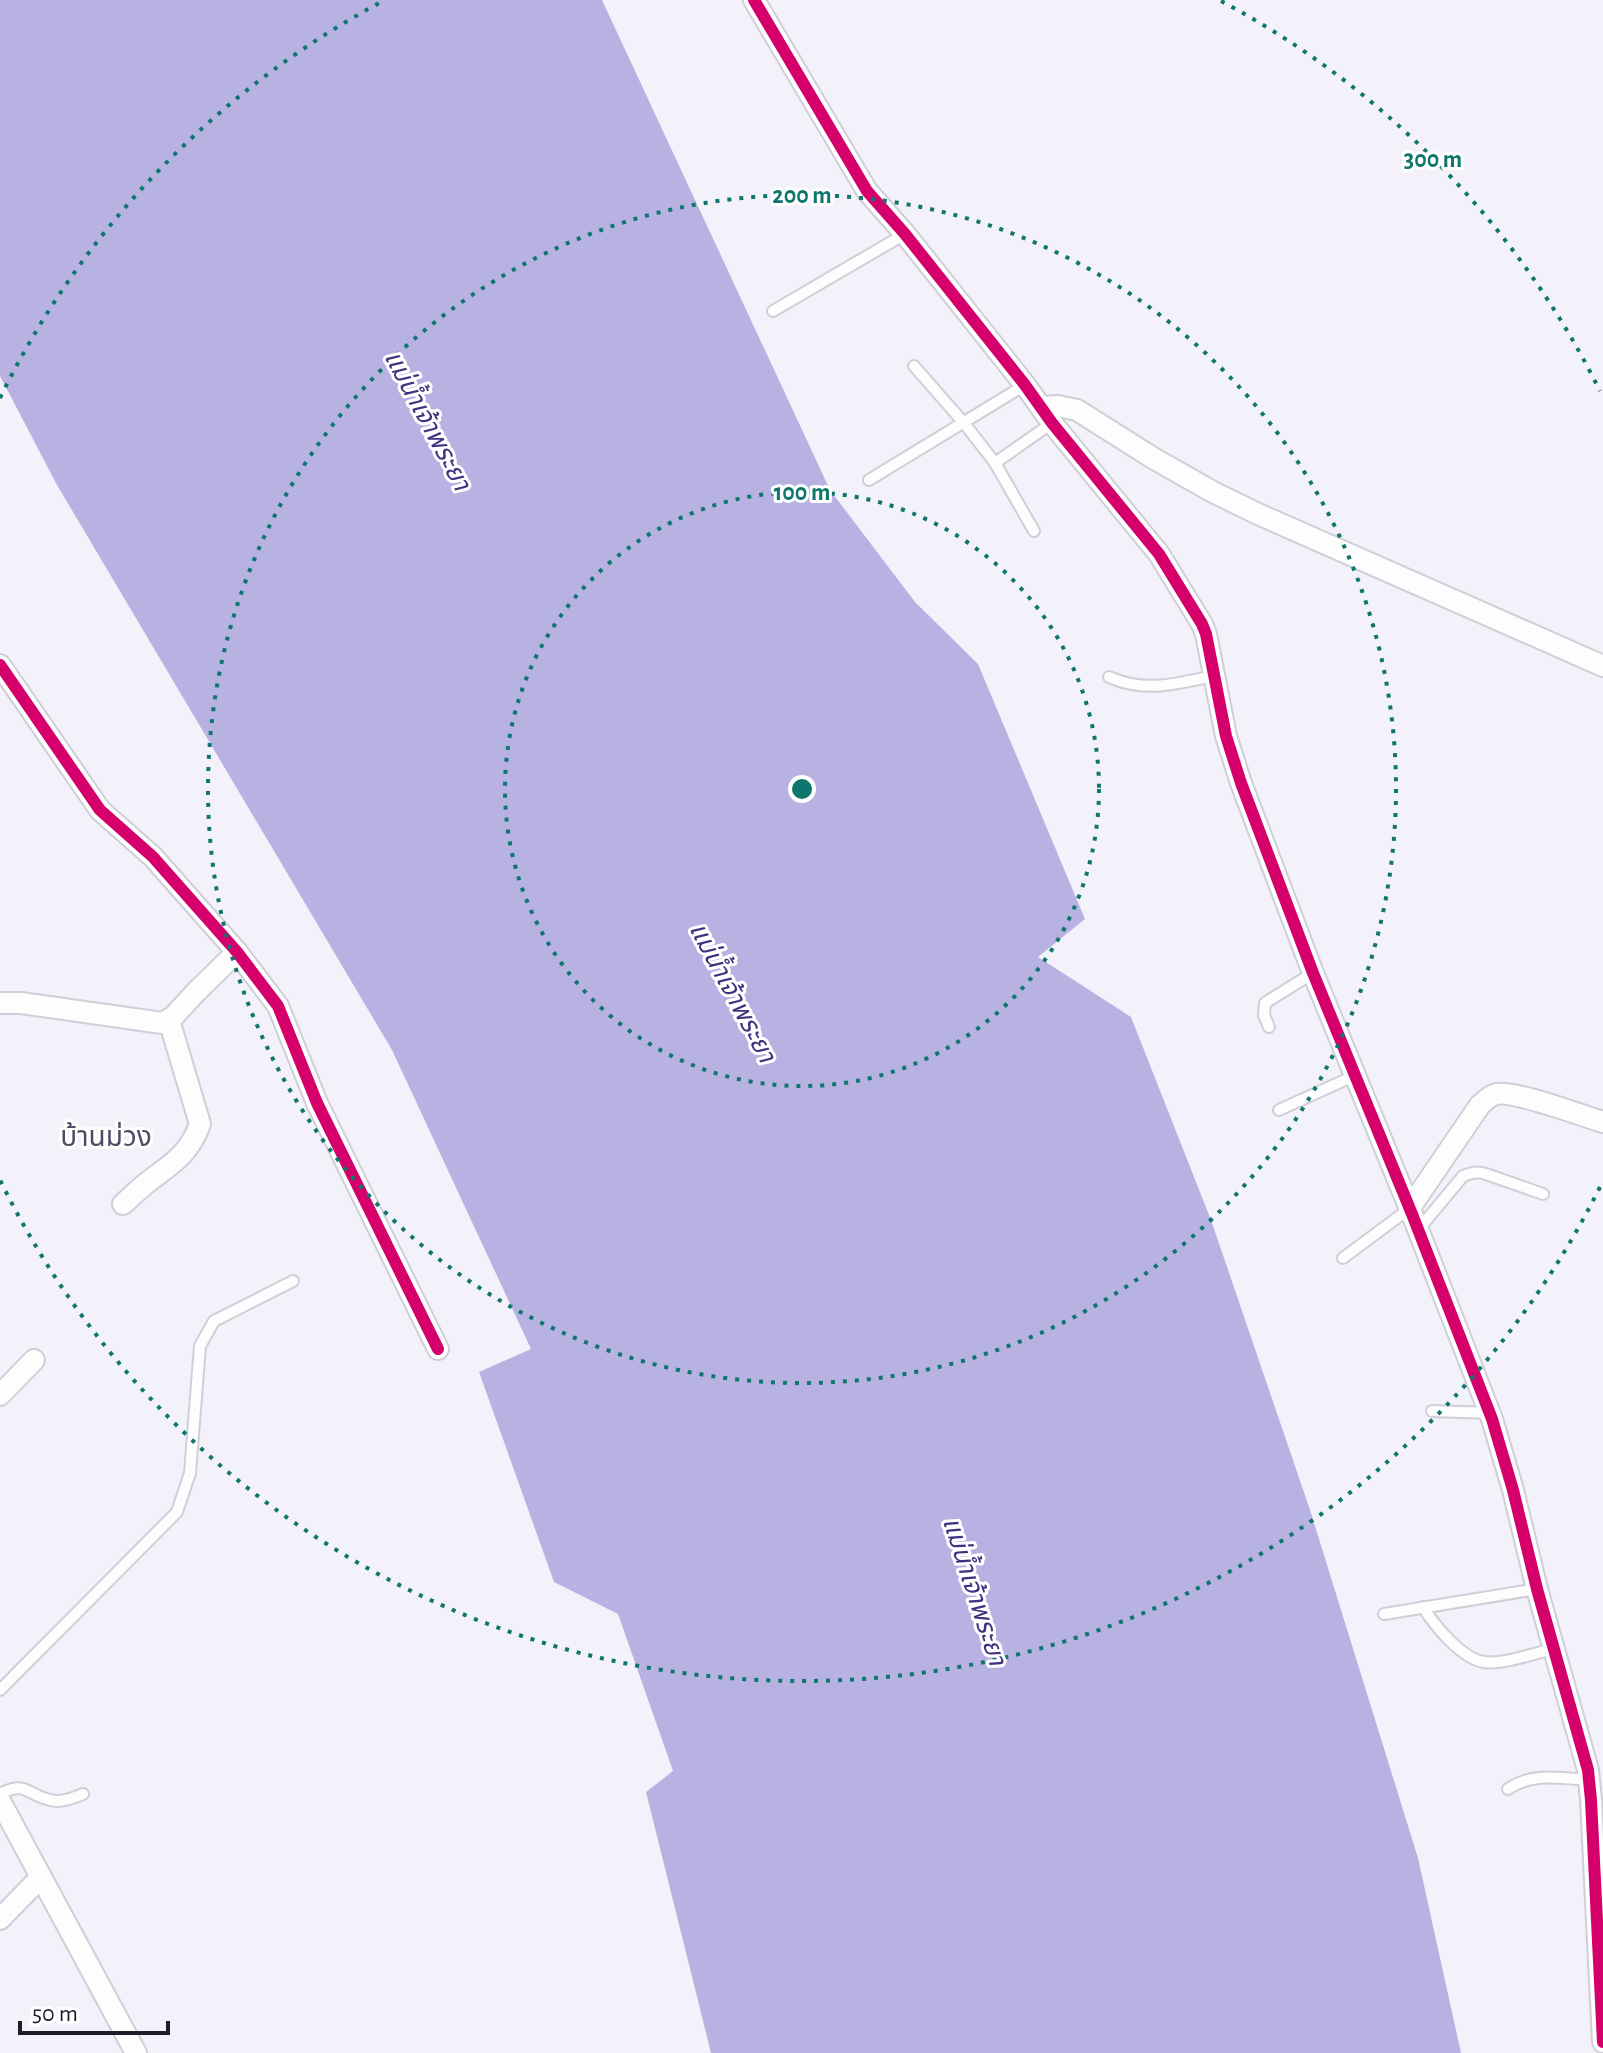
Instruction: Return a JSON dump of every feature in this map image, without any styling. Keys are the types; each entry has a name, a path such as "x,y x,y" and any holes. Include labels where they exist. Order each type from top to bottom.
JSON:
{"street":[{"path":"754,0 867,191 905,234 1159,554 1206,634 1226,736 1241,783 1313,973 1490,1413 1513,1490 1589,1780 1603,2042"},
{"path":"1047,415 1058,406 1077,410 1153,458 1224,497 1603,666"},
{"path":"0,665 100,810 153,857 237,952 278,1006 317,1103 438,1349"},
{"path":"0,1003 21,1003 162,1023 169,1020 237,952"},
{"path":"123,1204 176,1162 193,1140 200,1124 169,1020"},
{"path":"1409,1209 1487,1098 1502,1094 1534,1100 1603,1122"},
{"path":"0,1395 34,1360"},
{"path":"0,1801 136,2053"},
{"path":"0,1919 41,1877"}],"lane":[{"path":"773,311 905,234"},
{"path":"914,366 995,463 1034,531"},
{"path":"869,480 1025,385"},
{"path":"995,463 1047,415"},
{"path":"1109,677 1132,684 1163,687 1213,676"},
{"path":"1269,1027 1264,1015 1265,1003 1313,973"},
{"path":"1279,1110 1356,1075"},
{"path":"1418,1230 1463,1176 1479,1172 1543,1194"},
{"path":"1343,1258 1409,1209"},
{"path":"0,1690 177,1512 190,1473 200,1346 214,1321 293,1281"},
{"path":"1432,1411 1490,1413"},
{"path":"1384,1614 1537,1589"},
{"path":"1423,1607 1445,1635 1470,1656 1483,1662 1498,1662 1554,1649"},
{"path":"1508,1789 1531,1778 1589,1780"},
{"path":"0,1794 19,1788 51,1801 83,1794"}],"water":[{"name":"แม่น้ำเจ้าพระยา","path":"0,0 602,0 830,490 915,602 978,664 1085,919 1038,957 1131,1017 1211,1220 1310,1510 1418,1858 1461,2053 711,2053 646,1792 673,1771 618,1614 554,1582 479,1372 531,1349 392,1050 57,485 0,376"}],"cycle path":[{"path":"754,0 867,191 905,234 1159,554 1202,624 1226,736 1241,783 1313,973 1492,1419 1513,1490 1537,1589 1588,1770 1603,2042"},
{"path":"0,665 100,810 153,857 237,952 278,1006 317,1103 438,1349"}],"district":[{"name":"บ้านม่วง","path":"106,1136"}]}
